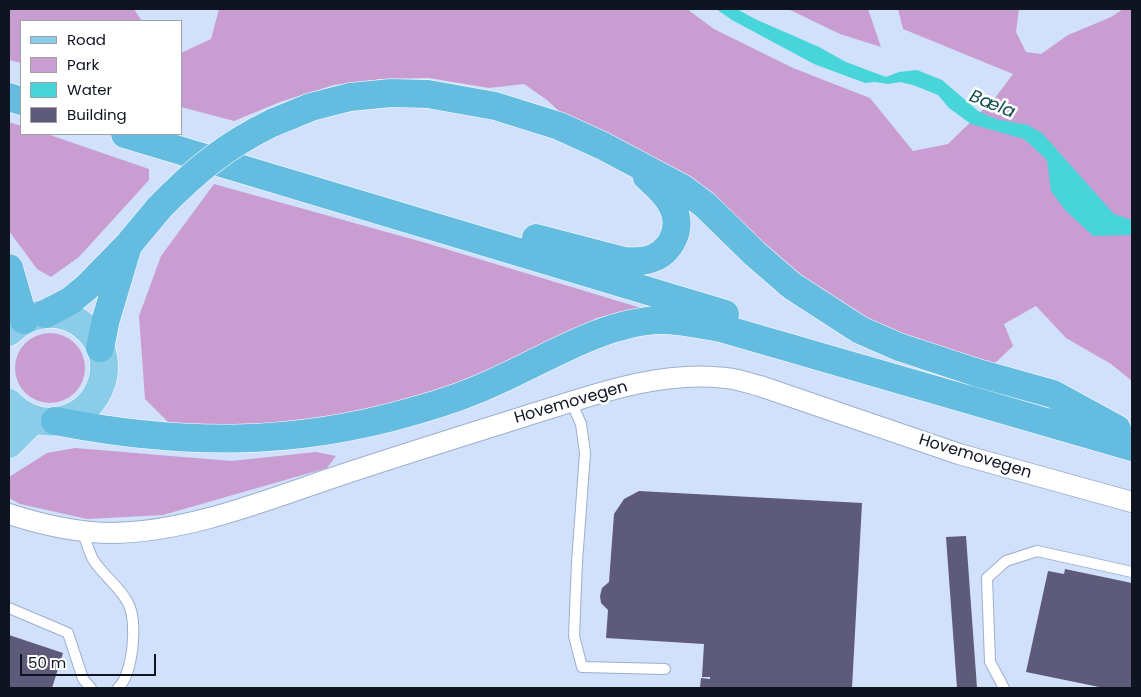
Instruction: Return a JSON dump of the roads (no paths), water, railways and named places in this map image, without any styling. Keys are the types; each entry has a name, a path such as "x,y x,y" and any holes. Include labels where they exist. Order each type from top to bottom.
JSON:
{"highway":[{"path":"9,268 19,326 70,301 129,244 159,208 189,178 228,147 272,122 311,107 350,97 391,93 428,94 496,106 559,126 602,146 682,188 705,204 754,254 792,286 860,330 899,346 978,373 1053,394 1127,437"},
{"path":"129,135 235,168 421,221 1127,437"},
{"path":"235,168 248,165 282,166 330,176 528,236 610,258 636,262 657,257 665,251 676,233 676,221 675,212 666,197 635,165"},
{"path":"100,348 106,319 129,244"},
{"path":"44,420 108,431 214,440 317,433 370,423 449,400 498,381 609,330 661,320 721,328 1127,437"}],"main road":[{"path":"9,403 22,414 44,420 76,415 85,409 95,396 102,381 104,370 100,348 83,325 65,316 19,326"},
{"path":"9,444 44,420"}],"street":[{"name":"Hovemovegen","path":"9,514 45,525 83,532 113,533 175,526 216,515 571,401 657,380 691,377 726,378 768,389 959,454 1132,502"}],"lane":[{"path":"571,401 581,424 585,453 576,562 574,636 582,667 665,669"},
{"path":"83,532 94,561 128,602 132,614 133,628 130,666 124,682 118,688"},
{"path":"1004,688 990,662 987,578 1006,561 1037,551 1132,572"},
{"path":"9,608 68,633 83,679 91,688"}],"water":[{"path":"716,9 737,9 755,19 819,47 846,62 886,77 899,72 917,70 942,80 978,111 996,119 1028,125 1042,133 1114,214 1132,220 1132,235 1093,236 1065,210 1051,191 1047,160 1024,139 971,124 949,108 938,95 913,85 900,82 888,84 865,83 814,64 732,20"}],"water label":[{"name":"Bæla","path":"992,105"}]}
